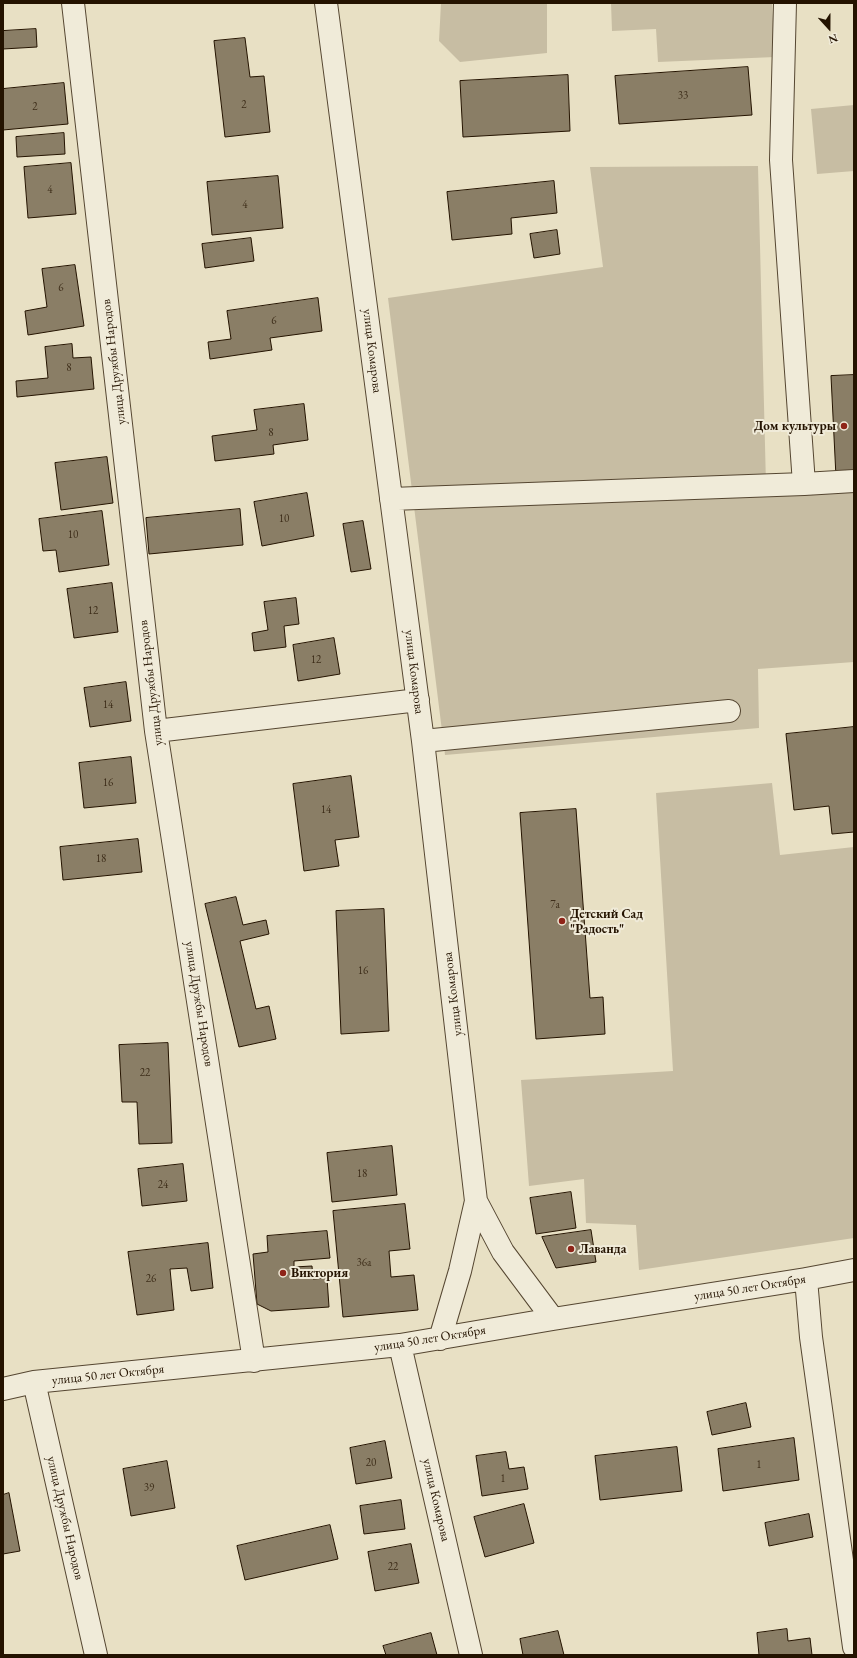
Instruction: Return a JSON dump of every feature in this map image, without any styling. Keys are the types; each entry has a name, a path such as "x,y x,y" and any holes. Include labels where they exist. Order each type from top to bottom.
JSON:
{"street":[{"name":"улица Дружбы Народов","path":"73,3 156,731 254,1361"},
{"name":"улица Комарова","path":"326,3 418,700 476,1201 460,1271 440,1338"},
{"path":"785,3 781,160 804,484"},
{"path":"392,499 854,482"},
{"path":"156,731 418,700"},
{"path":"423,741 729,711"},
{"path":"476,1201 503,1252 553,1319"},
{"name":"улица 50 лет Октября","path":"3,1389 34,1382 254,1361 400,1345 854,1270"},
{"path":"806,1279 811,1337 854,1647"},
{"name":"улица Комарова","path":"400,1345 471,1655"},
{"name":"улица Дружбы Народов","path":"34,1382 96,1655"}],"shaded area":[{"path":"441,3 547,3 547,53 460,62 439,41"},
{"path":"611,3 772,3 775,57 658,62 656,29 612,31"},
{"path":"854,105 854,171 817,174 811,109"},
{"path":"758,166 766,485 854,487 854,662 758,669 759,728 445,755 388,298 603,267 590,167"},
{"path":"772,783 780,855 854,847 854,1238 639,1270 636,1225 586,1223 584,1179 529,1186 521,1080 673,1071 656,793"}],"building":[{"path":"36,29 37,47 3,49 3,31"},
{"path":"245,38 250,77 264,76 270,132 225,137 214,41"},
{"path":"748,67 752,115 619,124 615,76"},
{"path":"568,75 570,131 463,137 460,81"},
{"path":"64,83 68,124 3,130 3,89"},
{"path":"64,133 65,154 17,157 16,137"},
{"path":"71,163 76,214 28,218 24,167"},
{"path":"278,176 283,228 212,235 207,182"},
{"path":"554,181 557,213 511,218 512,234 452,240 447,192"},
{"path":"557,230 560,254 534,258 530,234"},
{"path":"251,238 254,261 205,268 202,244"},
{"path":"75,265 84,326 28,335 25,311 47,307 42,269"},
{"path":"318,298 322,331 270,338 272,350 210,359 208,342 231,339 227,311"},
{"path":"72,344 73,358 91,357 94,389 17,397 16,381 48,378 45,347"},
{"name":"Дом культуры","path":"854,375 854,476 836,477 831,376"},
{"path":"304,404 308,440 273,445 274,454 215,461 212,436 257,430 254,410"},
{"path":"107,457 113,503 61,510 55,463"},
{"path":"307,493 314,536 262,546 254,502"},
{"path":"240,509 243,545 149,554 146,518"},
{"path":"102,511 109,565 59,572 56,550 43,551 39,519"},
{"path":"363,521 371,569 351,572 343,524"},
{"path":"112,583 118,632 74,638 67,589"},
{"path":"296,598 299,624 284,626 286,647 254,651 252,633 268,630 264,602"},
{"path":"334,638 340,674 298,681 293,645"},
{"path":"126,682 131,721 90,727 84,688"},
{"path":"854,727 854,832 832,834 829,806 794,810 786,734"},
{"path":"131,757 136,803 84,808 79,763"},
{"path":"351,776 359,837 335,840 339,866 304,871 293,784"},
{"path":"576,809 590,998 603,997 605,1034 536,1039 520,813"},
{"path":"138,839 142,872 63,880 60,847"},
{"path":"236,897 243,925 266,920 269,934 240,941 256,1009 269,1006 276,1039 239,1047 205,904"},
{"path":"384,909 389,1031 341,1034 336,911"},
{"path":"168,1043 172,1143 139,1144 137,1102 122,1102 119,1045"},
{"path":"392,1146 397,1195 332,1202 327,1153"},
{"path":"183,1164 187,1201 142,1206 138,1169"},
{"path":"571,1192 576,1228 536,1234 530,1198"},
{"path":"405,1204 410,1249 389,1251 391,1277 414,1275 418,1310 343,1317 333,1211"},
{"name":"Лаванда","path":"591,1230 596,1262 556,1268 542,1237"},
{"name":"Виктория","path":"327,1231 330,1258 294,1261 294,1267 312,1266 313,1279 327,1278 329,1307 271,1311 257,1304 253,1254 268,1252 267,1236"},
{"path":"208,1243 213,1288 191,1291 187,1268 170,1269 174,1310 137,1315 128,1252"},
{"path":"746,1403 751,1427 712,1435 707,1412"},
{"path":"794,1438 799,1480 723,1491 718,1449"},
{"path":"385,1441 392,1478 356,1484 350,1448"},
{"path":"677,1447 682,1491 600,1500 595,1456"},
{"path":"506,1452 509,1469 524,1467 528,1489 482,1496 476,1456"},
{"path":"167,1461 175,1508 131,1516 123,1469"},
{"path":"9,1493 20,1551 3,1554 3,1495"},
{"path":"401,1500 405,1529 364,1534 360,1506"},
{"path":"524,1504 534,1543 485,1557 474,1517"},
{"path":"809,1514 813,1537 769,1546 765,1523"},
{"path":"330,1525 338,1559 245,1580 237,1546"},
{"path":"411,1544 419,1583 375,1591 368,1552"},
{"path":"787,1629 788,1641 810,1638 812,1655 759,1655 757,1633"},
{"path":"558,1631 564,1655 523,1655 520,1639"},
{"path":"431,1633 437,1655 386,1655 383,1646"}],"place":[{"name":"Дом культуры","path":"844,426"},
{"name":"Детский Сад \"Радость\"","path":"562,921"},
{"name":"Лаванда","path":"571,1249"},
{"name":"Виктория","path":"283,1273"}]}
